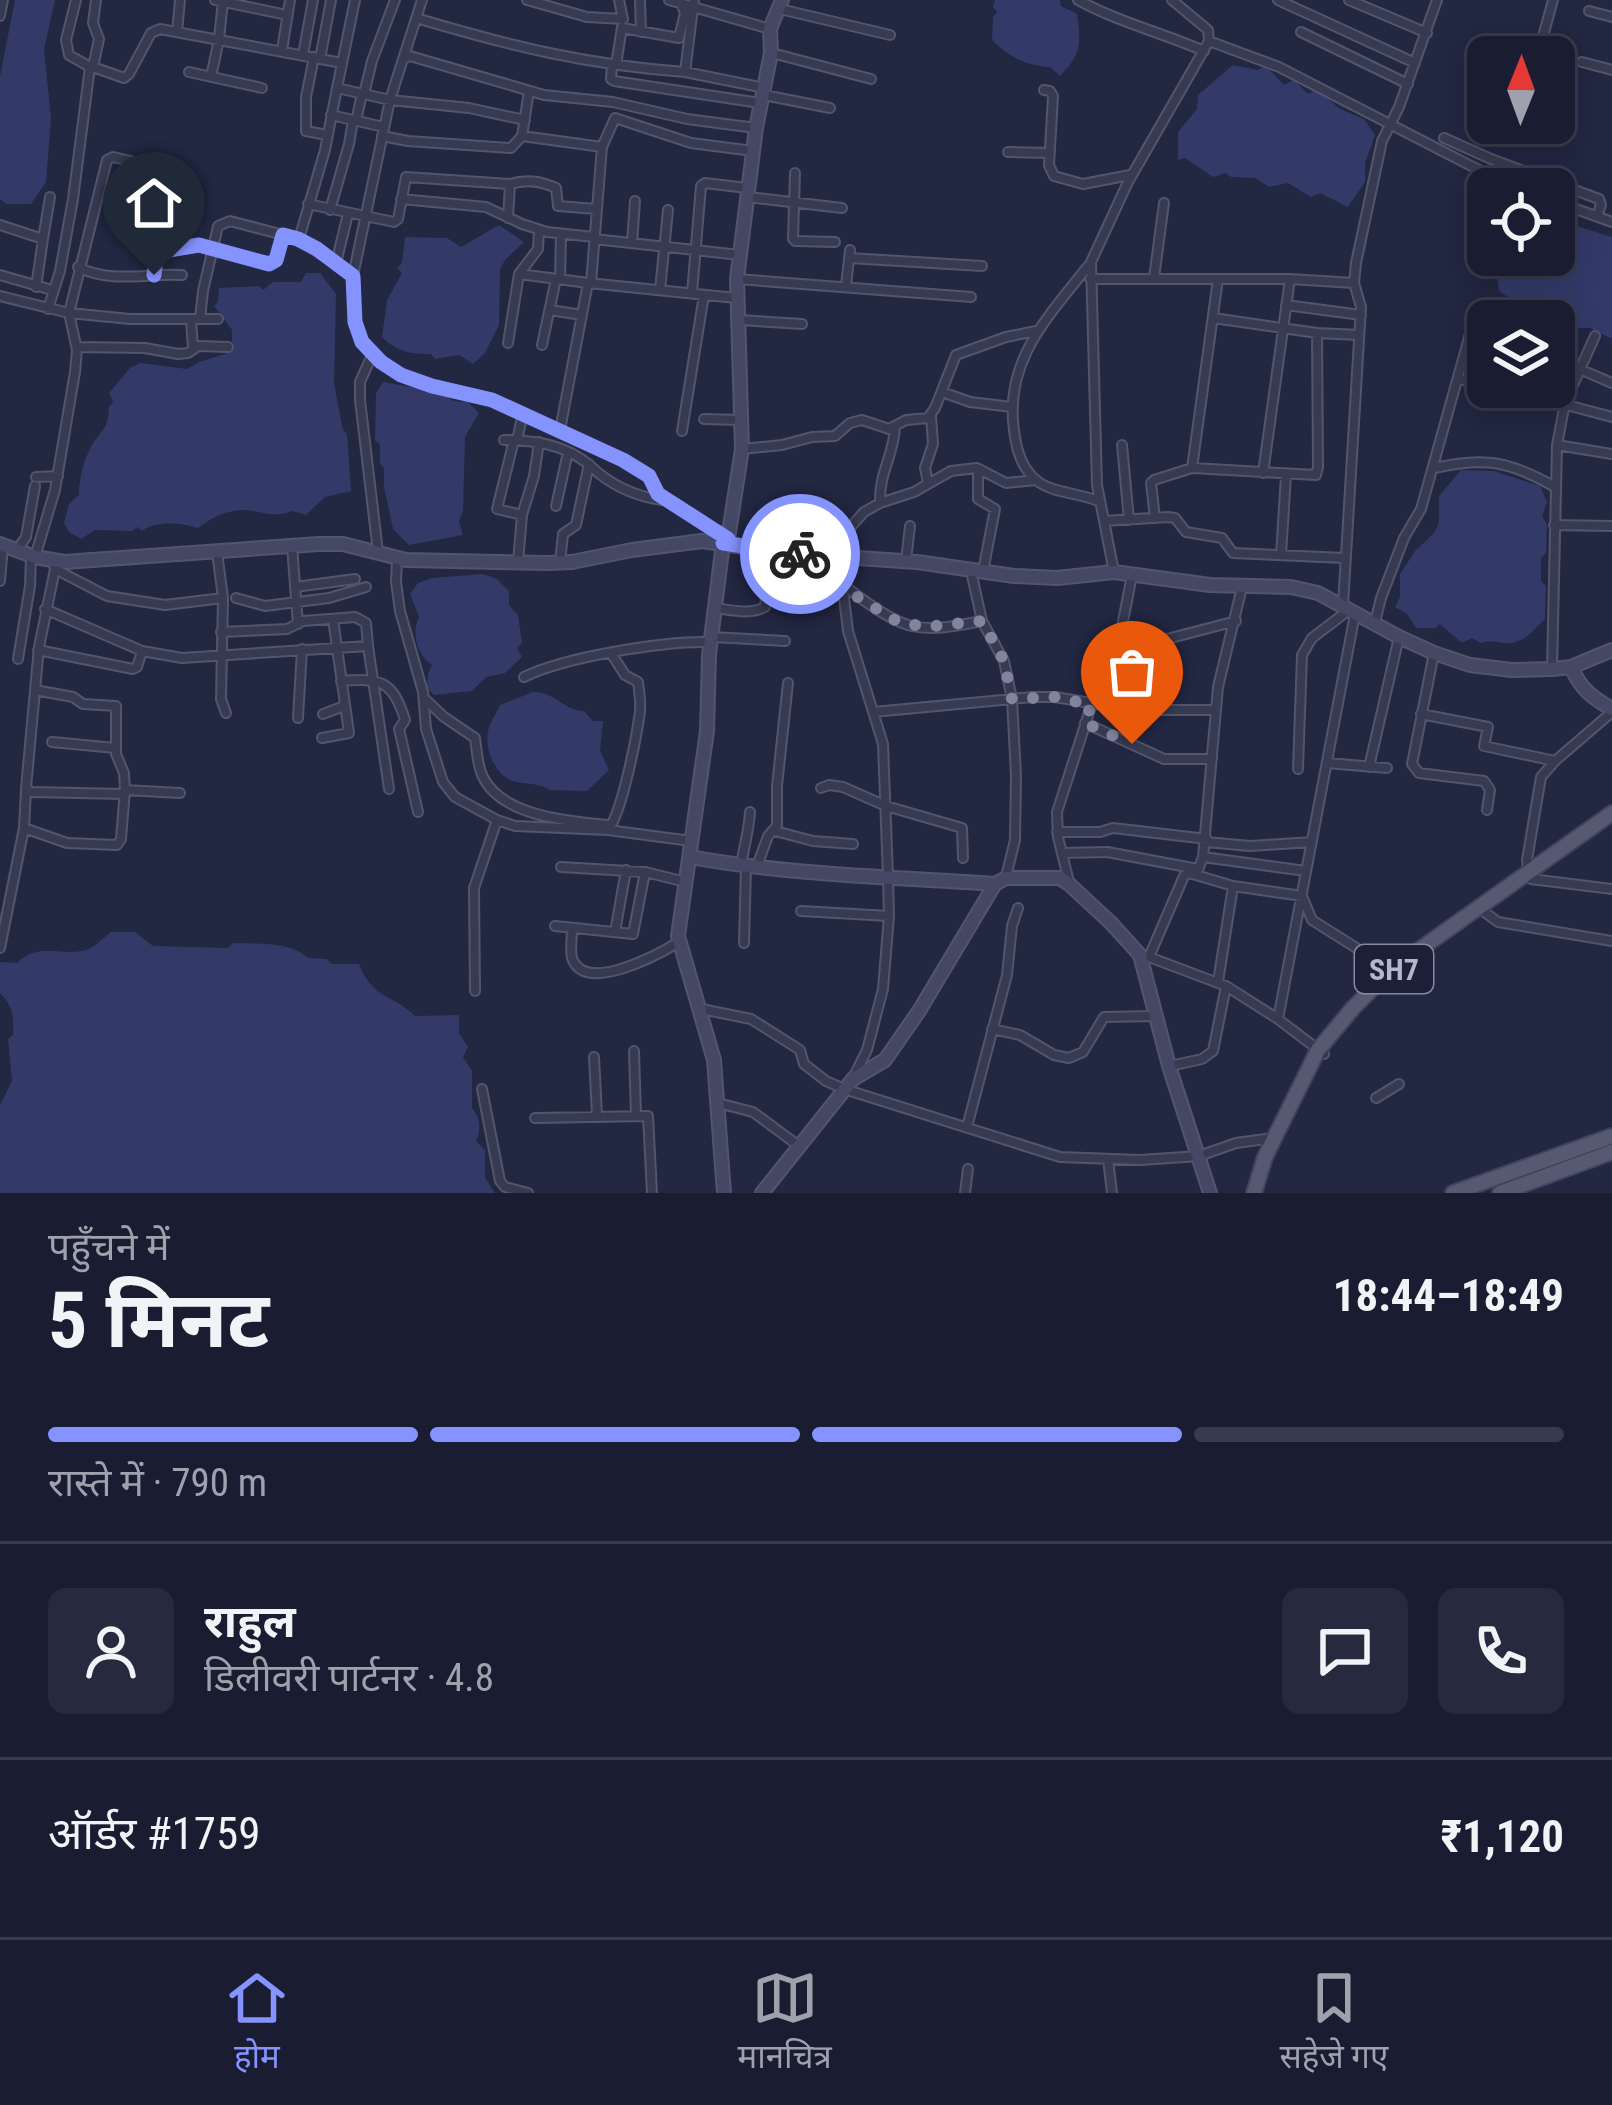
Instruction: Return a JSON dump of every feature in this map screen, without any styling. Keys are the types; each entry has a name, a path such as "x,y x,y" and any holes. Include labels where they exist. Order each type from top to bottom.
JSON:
{"main road":[{"name":"SH7","path":"1258,1193 1265,1157 1275,1137 1321,1052 1353,1008 1612,813"},
{"name":"SH7","path":"1530,876 1612,822"},
{"name":"SH7","path":"1258,1193 1321,1052"},
{"path":"1453,1193 1612,1136"},
{"path":"1499,1193 1612,1152"}],"street":[{"path":"0,16 3,0"},
{"path":"76,0 66,46 69,55 124,78 151,33 160,29 342,64"},
{"path":"48,309 57,286 99,39 93,23 96,0"},
{"path":"177,32 180,0"},
{"path":"282,50 290,0"},
{"path":"313,0 313,57"},
{"path":"327,135 306,131 306,97 331,0"},
{"path":"298,239 327,135 356,0"},
{"path":"330,209 372,61 395,0"},
{"path":"422,0 390,100 353,276 355,322 362,342 401,375 492,400 623,460 649,476 658,494 725,541 748,549 905,561 1036,578 1114,572 1242,587 1291,587 1318,592 1434,653 1470,665 1512,670 1570,667 1612,650"},
{"path":"527,0 679,38 685,14 681,3"},
{"path":"620,0 622,24 610,79 614,82 763,95"},
{"path":"640,0 641,32"},
{"path":"668,0 693,3 770,29"},
{"path":"715,12 720,0"},
{"path":"1078,0 1204,51"},
{"path":"1036,480 1018,455 1012,407 1017,379 1036,331 1091,262 1132,175 1209,41 1208,30 1172,0"},
{"path":"1278,0 1417,58"},
{"path":"1349,0 1373,4 1427,33"},
{"path":"1278,1019 1327,763 1349,610 1345,558 1360,315 1354,283 1382,141 1400,106 1437,0"},
{"path":"1543,36 1553,0"},
{"path":"211,77 219,39 219,1 257,4 287,15"},
{"path":"685,73 693,3"},
{"path":"724,1193 714,1060 679,942 707,731 711,639 742,449 737,279 756,128 771,53 770,29 781,5 890,34"},
{"path":"1589,11 1612,17"},
{"path":"416,18 513,47 614,66 685,73 830,108"},
{"path":"1301,32 1408,84"},
{"path":"1209,41 1279,67 1477,168"},
{"path":"771,53 871,79"},
{"path":"403,59 410,56 529,91 756,128"},
{"path":"1582,62 1612,70"},
{"path":"188,72 262,88"},
{"path":"337,88 525,120"},
{"path":"1044,90 1053,96 1051,174 1092,183 1132,175"},
{"path":"331,115 408,141 512,148 522,136 529,91"},
{"path":"560,431 590,283 602,147 614,118 691,142 753,151"},
{"path":"522,136 602,147"},
{"path":"1444,138 1599,200 1597,216"},
{"path":"1008,152 1049,153"},
{"path":"28,554 58,476 75,372 69,313 107,160 113,157 165,169"},
{"path":"795,173 795,241 835,242"},
{"path":"308,204 397,221 406,177 510,184 528,180 556,188 558,206 597,208"},
{"path":"692,293 701,186 705,183 842,208"},
{"path":"508,218 510,184"},
{"path":"36,287 50,197"},
{"path":"401,199 486,207 539,230 561,234 740,254"},
{"path":"632,243 635,201"},
{"path":"1154,278 1164,203"},
{"path":"1575,208 1612,222"},
{"path":"659,290 668,210"},
{"path":"336,262 348,214"},
{"path":"193,349 218,226 227,220 298,239 353,276"},
{"path":"0,225 43,239"},
{"path":"508,344 519,274 538,249 539,230"},
{"path":"542,345 558,279 561,234"},
{"path":"154,275 155,253 193,245 272,263 283,235"},
{"path":"846,286 849,254 982,266"},
{"path":"1091,262 1099,501 1114,572"},
{"path":"79,267 95,275 182,275"},
{"path":"519,274 736,298"},
{"path":"0,275 36,287 52,290 57,286"},
{"path":"737,279 971,297"},
{"path":"1090,279 1354,283"},
{"path":"1192,468 1218,279"},
{"path":"1263,473 1290,279"},
{"path":"682,431 704,295"},
{"path":"0,296 69,313 218,320"},
{"path":"1286,304 1360,315"},
{"path":"550,310 582,315"},
{"path":"1213,318 1359,335"},
{"path":"737,320 802,324"},
{"path":"742,449 835,436 862,420 889,429 906,419 928,418 956,356 1036,331"},
{"path":"1155,518 1151,483 1192,468 1312,477 1317,472 1318,333"},
{"path":"1575,378 1595,336"},
{"path":"1375,624 1404,538 1421,509 1467,345"},
{"path":"76,347 145,348 178,354 228,346"},
{"path":"373,353 360,382 360,400 378,554"},
{"path":"1575,368 1612,383"},
{"path":"1458,380 1467,382"},
{"path":"942,392 970,402 1012,407"},
{"path":"1575,407 1612,417"},
{"path":"1552,669 1557,445 1564,408"},
{"path":"493,521 523,413"},
{"path":"928,483 925,468 933,445 931,414"},
{"path":"704,419 741,420"},
{"path":"880,502 881,475 894,445 895,426"},
{"path":"512,440 539,442 568,452 625,489 670,501"},
{"path":"518,562 539,442"},
{"path":"1121,445 1130,520"},
{"path":"1557,445 1612,454"},
{"path":"556,506 568,452"},
{"path":"1434,469 1468,460 1507,465 1556,487"},
{"path":"560,563 563,534 576,525 590,464"},
{"path":"762,1193 848,1084 868,1051 883,989 889,916 883,744 848,631 838,543 864,512 880,502 914,492 964,467 1006,483 1036,480 1099,501"},
{"path":"848,1084 885,1060 919,1011 1000,881 1015,840 1012,699 1004,661 982,621 977,571 994,509 978,499 978,469"},
{"path":"1281,555 1286,475"},
{"path":"18,659 30,586 26,537 35,481 58,476"},
{"path":"497,507 523,514"},
{"path":"1104,521 1174,518 1186,532 1222,538 1233,553 1345,558"},
{"path":"1554,525 1612,526"},
{"path":"905,561 910,526"},
{"path":"54,566 343,544 397,557 560,563 682,542 725,541"},
{"path":"0,581 2,544 107,596 166,604 223,598"},
{"path":"292,545 298,624"},
{"path":"217,550 223,598 221,699 226,712"},
{"path":"397,557 400,611 443,782 455,797 497,820 536,828 611,828"},
{"path":"0,948 24,828 38,650 54,566"},
{"path":"1070,884 1058,832 1060,796 1108,654 1118,642 1132,575"},
{"path":"295,587 355,579"},
{"path":"842,583 909,626 982,621"},
{"path":"715,608 759,610 765,607 767,585"},
{"path":"236,598 261,606 329,598 367,587"},
{"path":"1197,872 1206,840 1218,687 1242,587"},
{"path":"45,609 142,651 182,658 368,646"},
{"path":"1298,770 1303,655 1312,638 1349,610"},
{"path":"322,738 348,735 333,619"},
{"path":"221,632 292,629 303,621 364,620 389,789"},
{"path":"1118,642 1167,639 1236,621"},
{"path":"1369,767 1399,637"},
{"path":"524,676 611,653 711,639 785,641"},
{"path":"298,718 302,649"},
{"path":"38,650 133,669 142,651"},
{"path":"611,653 625,675 638,682 640,700 611,828"},
{"path":"1434,653 1412,755 1414,769 1484,781 1490,790 1487,810"},
{"path":"1570,667 1587,695 1612,711 1541,777 1530,876 1609,886"},
{"path":"341,681 371,679 390,687 399,702 405,720 399,729 418,812"},
{"path":"748,867 775,831 788,683"},
{"path":"24,828 67,843 117,844 125,792 116,748 115,705 83,704 35,690"},
{"path":"873,712 1055,697 1132,710 1216,710"},
{"path":"424,698 475,738 482,776 503,802 556,818 691,841"},
{"path":"323,714 344,706"},
{"path":"1421,714 1488,727 1484,746 1555,761"},
{"path":"1085,723 1159,758 1212,759"},
{"path":"52,742 116,748"},
{"path":"1327,763 1387,768"},
{"path":"820,788 843,787 886,806 962,828 963,858"},
{"path":"26,790 180,793"},
{"path":"744,943 748,867 744,842 750,812"},
{"path":"475,991 474,888 497,820"},
{"path":"1058,832 1113,829 1250,845 1312,842"},
{"path":"775,831 813,841 853,844"},
{"path":"1061,853 1107,852 1197,872 1233,886 1301,896"},
{"path":"689,857 748,867 888,877 1000,881 1049,876 1070,884 1145,956 1222,984 1321,1052"},
{"path":"1203,857 1306,871"},
{"path":"561,867 645,872 686,882"},
{"path":"615,932 626,870"},
{"path":"555,926 634,933 645,872"},
{"path":"1197,872 1184,876 1145,956 1169,1066 1210,1193"},
{"path":"1169,1066 1202,1059 1213,1051 1233,886"},
{"path":"1301,896 1312,920 1396,972"},
{"path":"968,1127 1007,975 1018,908"},
{"path":"801,911 889,916"},
{"path":"1482,911 1498,922 1612,941"},
{"path":"572,928 574,963 591,973 640,963 679,942"},
{"path":"700,1010 751,1018 800,1049 804,1064 814,1072 1060,1157 1199,1156 1236,1143 1275,1137"},
{"path":"992,1029 1020,1035 1054,1055 1069,1058 1084,1052 1104,1017 1156,1016"},
{"path":"634,1051 636,1114"},
{"path":"594,1057 597,1116"},
{"path":"1376,1098 1399,1084"},
{"path":"482,1089 500,1180 505,1187 528,1193"},
{"path":"717,1102 753,1112 799,1146"},
{"path":"535,1118 648,1116 652,1193"},
{"path":"1108,1159 1112,1193"},
{"path":"965,1193 968,1169"},
{"path":"1479,1184 1499,1193"}],"water":[{"path":"15,0 55,0 44,49 51,118 46,182 31,204 6,204 0,199 0,76"},
{"path":"995,0 1060,0 1061,6 1077,14 1078,48 1060,76 1050,67 1018,60 992,40"},
{"path":"1233,65 1257,70 1266,66 1284,85 1294,80 1308,94 1317,90 1340,109 1364,119 1375,135 1365,163 1365,182 1348,207 1320,193 1311,197 1288,183 1269,187 1255,178 1226,173 1213,177 1185,158 1178,160 1178,132 1197,109 1198,95"},
{"path":"499,225 524,242 500,269 499,325 485,353 473,364 459,355 435,359 431,354 399,349 382,337 387,300 402,273 397,268 405,237 447,238 461,247"},
{"path":"1575,226 1612,237 1612,339 1590,328 1575,327 1575,300 1512,300 1499,291 1497,276 1575,276"},
{"path":"306,273 320,273 336,294 334,383 347,434 351,491 325,497 306,515 239,510 198,528 169,524 142,531 137,527 132,531 95,530 81,539 69,532 64,523 69,504 79,495 87,456 106,424 113,402 109,393 130,368 140,363 187,369 225,354 232,349 232,330 214,306 219,288 259,286 263,290 273,282 301,282"},
{"path":"383,382 440,392 454,401 468,402 479,413 465,437 459,521 463,535 409,545 393,529 380,445 375,440 376,393"},
{"path":"1461,470 1494,471 1540,486 1547,502 1542,516 1547,525 1546,553 1541,558 1545,619 1516,642 1481,643 1472,638 1462,643 1440,624 1416,628 1395,607 1400,574 1434,533 1439,523 1439,496"},
{"path":"483,574 509,591 509,605 518,615 522,643 517,648 522,657 505,673 486,677 472,691 434,695 427,688 432,665 417,644 419,617 410,594 418,583 432,578"},
{"path":"533,692 584,711 593,721 603,721 600,751 609,770 587,791 550,790 513,781 493,761 488,732 500,705"},
{"path":"111,932 135,932 153,946 273,944 331,964 359,964 377,991 415,1016 459,1015 459,1033 468,1047 463,1057 472,1071 472,1108 479,1124 476,1141 485,1150 485,1178 495,1193 0,1193 0,1105 12,1081 8,1039 13,1035 13,1017 0,993 0,962 17,963 42,951 86,950"}],"way so far":[{"path":"800,554 839,557 842,583 898,622 926,627 982,621 1004,661 1012,699 1055,697 1091,705 1085,723 1132,744"}],"route":[{"path":"154,275 157,252 199,245 269,264 276,260 283,235 298,239 353,276 355,322 362,342 401,375 492,400 623,460 649,476 658,494 728,539 723,543 800,554"}]}
